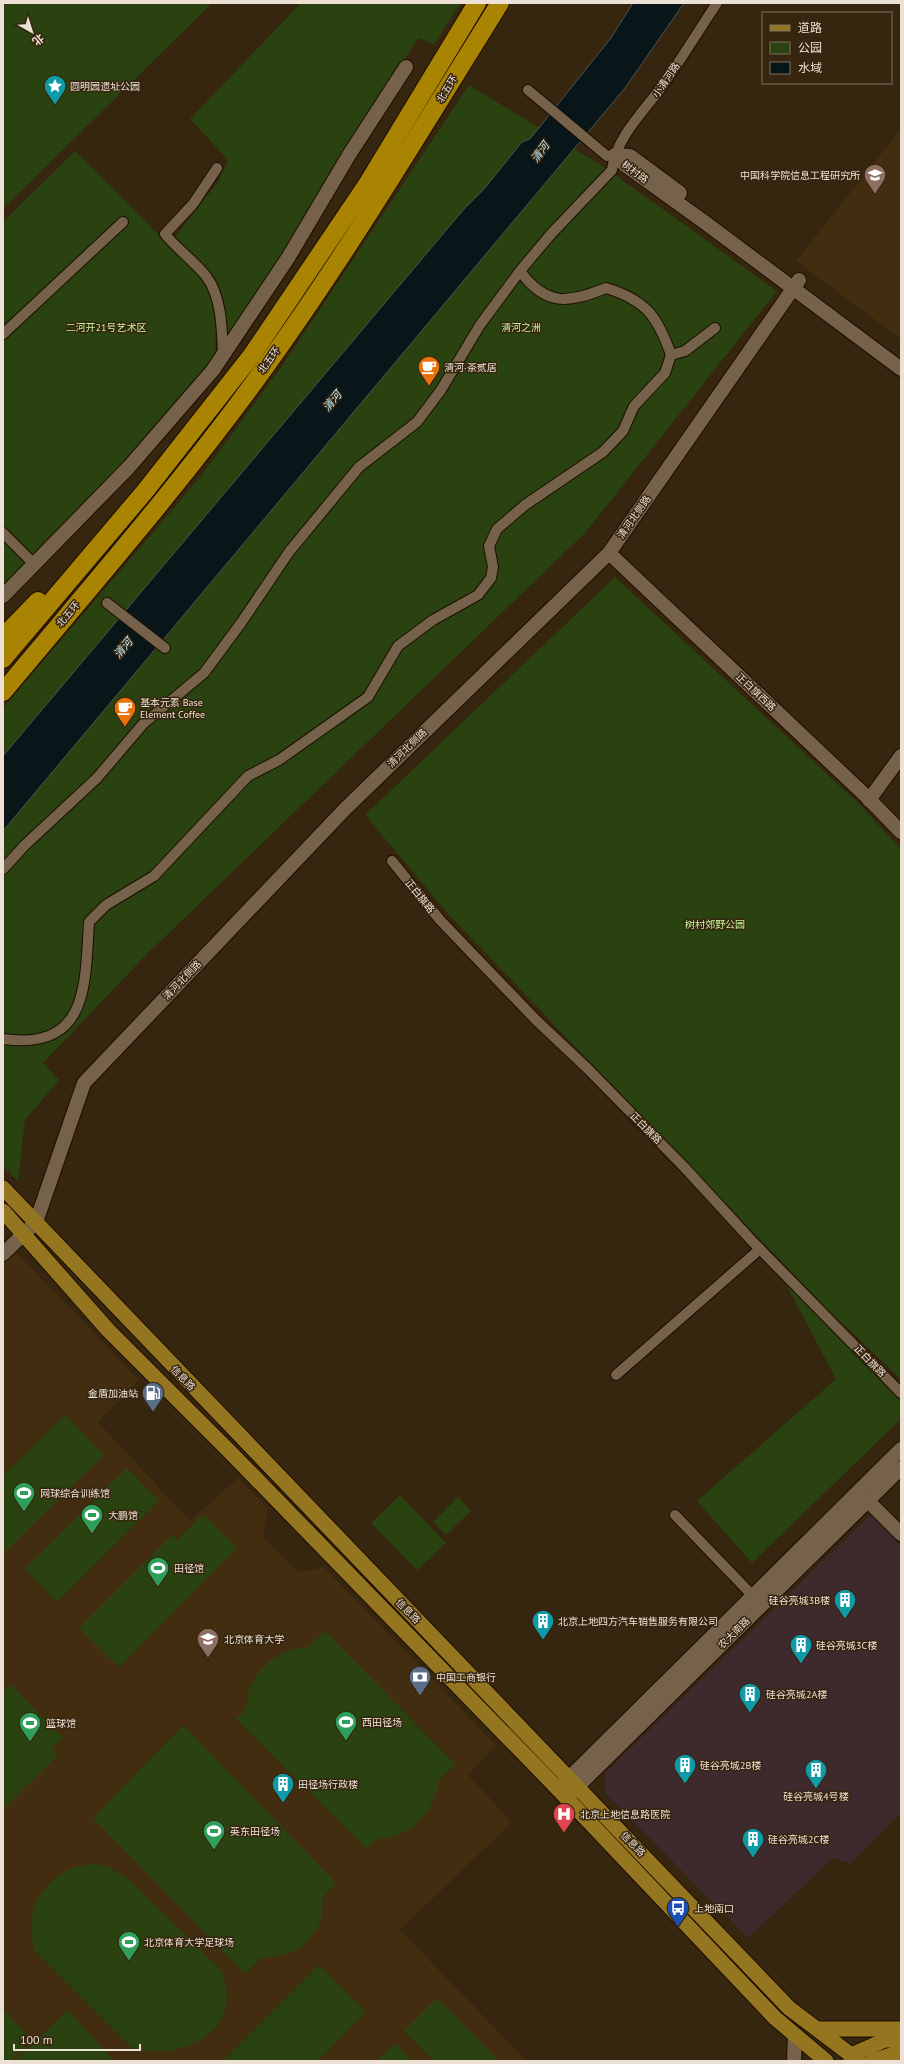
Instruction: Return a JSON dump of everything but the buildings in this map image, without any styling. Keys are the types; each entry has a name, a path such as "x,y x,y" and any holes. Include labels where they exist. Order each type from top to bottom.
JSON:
{"highway":[{"name":"北五环","path":"3,659 146,490 252,356 368,183 477,3"},
{"name":"北五环","path":"3,692 162,501 266,366 384,191 500,3"},
{"path":"3,637 146,490"}],"main road":[{"name":"信息路","path":"3,1188 119,1311 574,1782 789,2008 854,2059"},
{"name":"信息路","path":"3,1211 108,1330 232,1454 562,1793 775,2018 826,2061"},
{"path":"817,2029 901,2029"},
{"path":"854,2059 885,2040 901,2040"},
{"path":"872,2061 901,2052"}],"street":[{"name":"小清河路","path":"3,869 25,845 97,778 143,724 204,673 241,623 289,552 359,467 417,422 441,390 480,325 520,271 551,234 612,170 615,155 626,135 664,84 717,3"},
{"path":"3,596 130,467 213,370 288,258 349,155 406,68"},
{"path":"528,90 607,156 615,155"},
{"name":"树村路","path":"615,155 625,165 901,357"},
{"path":"217,168 193,204 165,234 210,283 217,300 221,324 223,355"},
{"path":"3,334 123,222"},
{"path":"3,1039 23,1042 48,1037 72,1019 84,989 89,922 106,905 154,876 248,776 278,760 368,697 398,646 433,620 478,595 491,578 493,567 489,546 497,529 524,505 603,452 623,431 634,406 665,373 671,355 661,328 644,305 626,294 606,288 586,296 558,300 544,294 520,271"},
{"name":"树村路","path":"796,284 901,369"},
{"name":"清河北侧路","path":"36,1222 84,1083 345,809 609,553 796,284"},
{"path":"671,355 685,351 716,328"},
{"path":"3,533 34,564"},
{"name":"正白旗西路","path":"609,553 901,832"},
{"path":"107,603 165,648"},
{"path":"869,800 901,756"},
{"name":"正白旗路","path":"392,862 445,926 536,1020 588,1069 685,1168 760,1249 901,1393"},
{"path":"3,1254 36,1222"},
{"path":"616,1375 760,1249"},
{"name":"农大南路","path":"574,1782 753,1596 901,1449"},
{"name":"农大南路","path":"574,1782 901,1468"},
{"path":"871,1498 901,1523"},
{"path":"871,1498 901,1534"},
{"path":"675,1515 753,1596"},
{"path":"562,1793 574,1782"},
{"path":"794,2061 795,2035"}],"shaded area":[{"name":"中国科学院信息工程研究所","path":"901,129 901,339 796,261"},
{"name":"北京体育大学","path":"14,1250 139,1380 98,1422 190,1521 238,1478 268,1508 263,1536 299,1573 324,1567 496,1745 468,1775 512,1822 400,1930 527,2061 3,2061 3,1261"},
{"path":"870,1515 901,1546 901,1812 850,1864 833,1858 748,1938 605,1793 606,1772"}],"green space":[{"name":"圆明园遗址公园","path":"3,3 212,3 3,209"},
{"path":"301,3 461,3 434,44 418,38 283,258 227,341 220,292 213,275 174,238 218,182 228,160 190,119"},
{"name":"清河之洲","path":"469,85 604,167 777,291 585,533 147,954 43,1063 59,1080 25,1120 18,1181 3,1166 3,708 201,476 282,366"},
{"name":"二河开21号艺术区","path":"75,151 206,282 215,308 216,357 102,486 3,592 3,222"},
{"name":"树村郊野公园","path":"615,577 857,802 901,849 901,1379 827,1309 450,916 365,815"},
{"path":"783,1279 901,1402 901,1419 752,1563 697,1501 836,1379"},
{"name":"网球综合训练馆","path":"65,1415 104,1455 5,1552 3,1550 3,1476"},
{"name":"大鹏馆","path":"127,1468 159,1501 57,1602 25,1569"},
{"path":"400,1495 446,1543 417,1570 371,1523"},
{"path":"458,1497 471,1511 446,1535 433,1522"},
{"name":"田径馆","path":"203,1514 237,1548 119,1667 79,1628 172,1535 177,1540"},
{"name":"西田径场","path":"325,1631 455,1764 438,1782 437,1791 428,1811 411,1829 389,1838 378,1839 366,1848 236,1719 246,1708 249,1690 253,1681 265,1665 289,1651 308,1647"},
{"name":"篮球馆","path":"10,1684 63,1738 52,1748 58,1755 4,1808 3,1691"},
{"name":"英东田径场","path":"183,1725 336,1883 323,1897 322,1916 318,1927 306,1943 295,1951 284,1955 261,1958 245,1974 93,1818"},
{"name":"北京体育大学足球场","path":"93,1864 107,1866 127,1878 221,1970 227,1991 225,2009 218,2025 205,2037 189,2046 171,2050 151,2051 131,2047 36,1952 32,1940 31,1928 36,1905 41,1894 57,1877 68,1870"},
{"path":"319,1965 366,2012 318,2061 223,2061"},
{"path":"437,1998 499,2061 434,2061 404,2031"},
{"path":"3,2009 32,2040 10,2061 3,2061"},
{"path":"68,2010 114,2061 14,2061"},
{"path":"395,2043 412,2061 377,2061"}],"water":[{"name":"清河","path":"633,3 684,3 625,88 3,831 3,756 464,209 484,189 522,142 530,139 611,38"}],"place":[{"name":"圆明园遗址公园","path":"55,106"},
{"name":"中国科学院信息工程研究所","path":"875,194"},
{"name":"清河·茶贰居","path":"429,386"},
{"name":"基本元素 Base Element Coffee","path":"125,728"},
{"name":"金盾加油站","path":"153,1412"},
{"name":"网球综合训练馆","path":"24,1512"},
{"name":"大鹏馆","path":"92,1534"},
{"name":"田径馆","path":"158,1588"},
{"name":"硅谷亮城3B楼","path":"845,1620"},
{"name":"北京上地四方汽车销售服务有限公司","path":"543,1640"},
{"name":"北京体育大学","path":"208,1658"},
{"name":"硅谷亮城3C楼","path":"801,1664"},
{"name":"中国工商银行","path":"420,1696"},
{"name":"硅谷亮城2A楼","path":"750,1714"},
{"name":"篮球馆","path":"30,1742"},
{"name":"西田径场","path":"346,1742"},
{"name":"硅谷亮城2B楼","path":"685,1784"},
{"name":"硅谷亮城4号楼","path":"816,1790"},
{"name":"田径场行政楼","path":"283,1804"},
{"name":"北京上地信息路医院","path":"564,1834"},
{"name":"英东田径场","path":"214,1850"},
{"name":"硅谷亮城2C楼","path":"753,1858"},
{"name":"上地南口","path":"678,1928"},
{"name":"北京体育大学足球场","path":"129,1962"}]}
